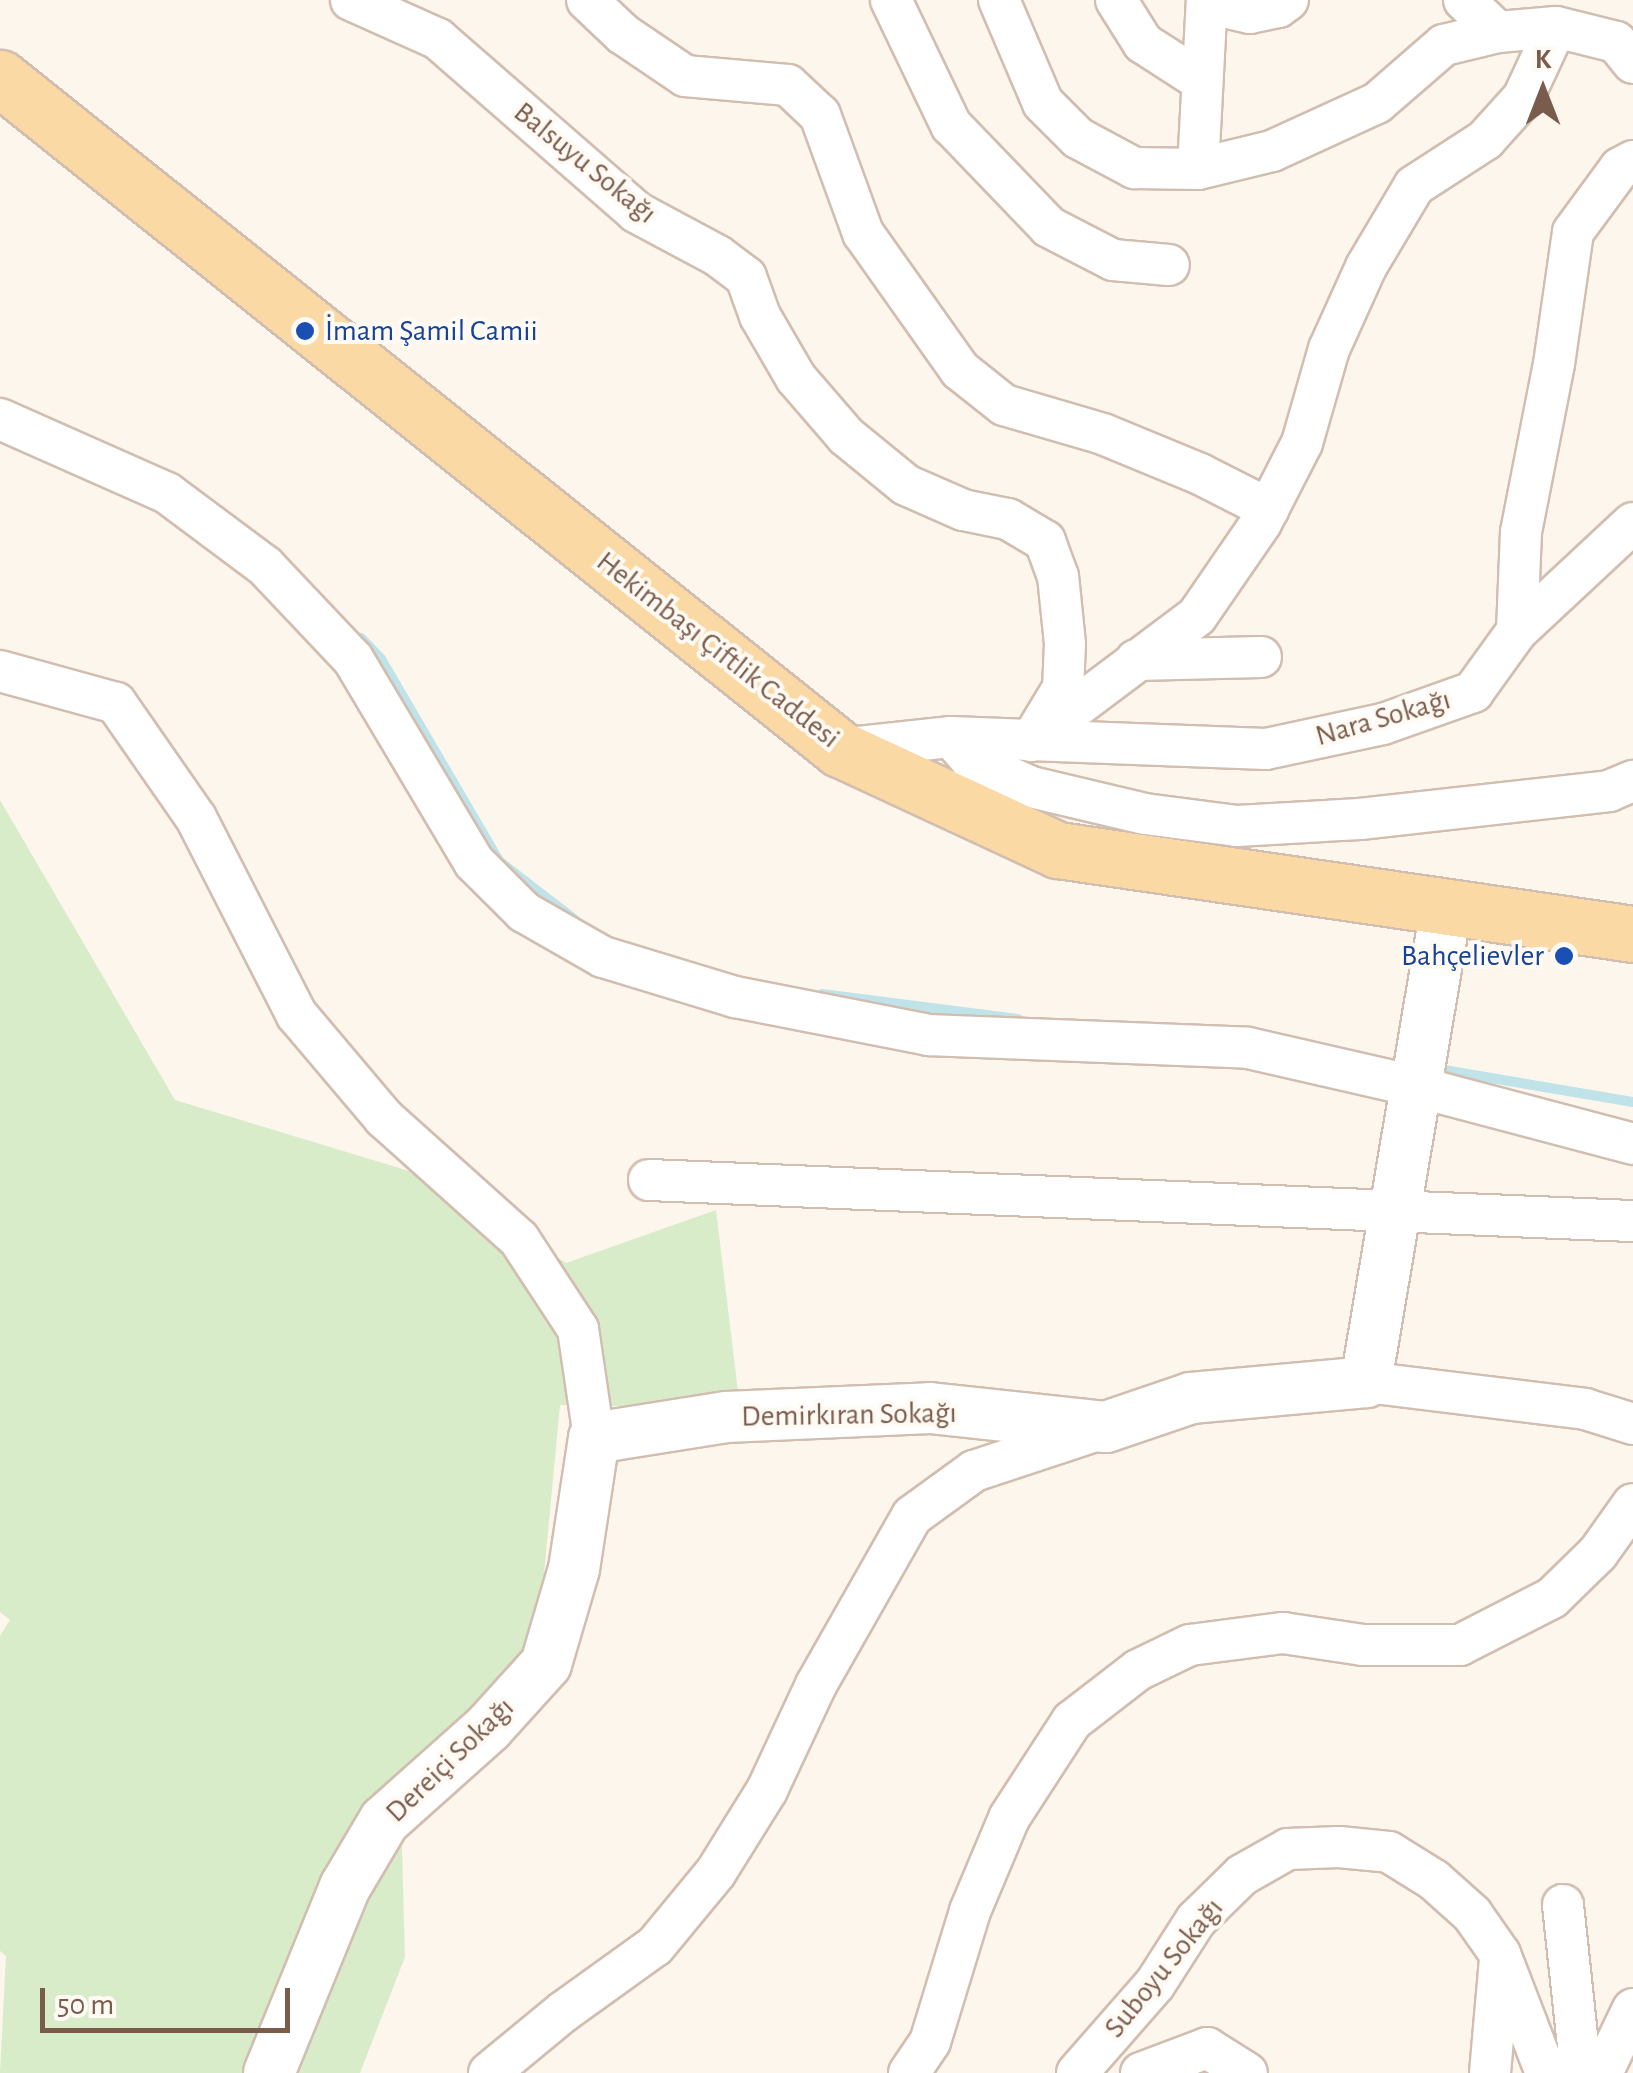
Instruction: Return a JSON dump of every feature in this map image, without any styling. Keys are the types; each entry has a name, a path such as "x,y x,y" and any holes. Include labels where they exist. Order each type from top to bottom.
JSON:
{"main road":[{"name":"Hekimbaşı Çiftlik Caddesi","path":"0,78 840,749 1058,850 1446,910 1633,934"}],"street":[{"name":"Balsuyu Sokağı","path":"351,0 438,39 636,212 718,256 746,277 760,316 796,378 846,436 906,485 963,510 1008,519 1045,541 1058,576 1065,644 1062,688 1031,741"},
{"path":"587,0 622,34 685,76 788,85 820,115 863,233 960,370 1004,405 1103,434 1200,474 1269,509"},
{"path":"891,0 951,125 1050,228 1113,260 1169,266"},
{"path":"999,0 1043,102 1078,138 1134,168 1198,170 1272,151 1377,103 1444,45 1498,32 1556,27 1616,42 1633,63"},
{"path":"1116,0 1143,43 1202,81"},
{"path":"1198,170 1207,1 1250,13 1288,0"},
{"path":"1464,0 1498,32"},
{"path":"1031,741 1197,616 1269,509 1302,443 1328,349 1366,267 1404,202 1414,186 1485,140 1523,98 1556,27"},
{"path":"1517,632 1521,532 1554,364 1573,232 1620,168 1633,161"},
{"path":"0,419 167,493 265,566 353,659 474,862 524,912 603,957 735,998 929,1035 1248,1048 1421,1068 1633,1144"},
{"name":"Nara Sokağı","path":"840,749 951,737 1266,748 1383,724 1473,692 1517,632 1633,524"},
{"path":"1136,660 1262,657"},
{"path":"0,671 116,703 196,818 297,1015 384,1118 519,1239 578,1330 594,1438"},
{"path":"951,737 971,760 1031,786 1144,814 1238,826 1360,820 1610,791 1633,781"},
{"path":"1366,1382 1446,910"},
{"path":"649,1180 1633,1221"},
{"path":"489,2073 563,2012 655,1946 716,1872 768,1790 816,1685 912,1516 974,1470 1190,1398 1366,1382 1585,1409 1633,1424"},
{"name":"Demirkıran Sokağı","path":"594,1438 726,1417 930,1408 1106,1427"},
{"name":"Dereiçi Sokağı","path":"269,2073 345,1887 384,1821 489,1727 546,1664 574,1569 594,1438"},
{"path":"909,2073 930,2042 970,1911 1008,1818 1072,1721 1138,1670 1190,1645 1282,1634 1363,1645 1460,1645 1552,1598 1598,1552 1633,1504"},
{"name":"Suboyu Sokağı","path":"1077,2073 1155,1984 1196,1920 1242,1874 1288,1850 1389,1852 1434,1880 1472,1914 1500,1954 1546,2073"},
{"path":"1564,1905 1581,2073"},
{"path":"1490,2073 1500,1954"},
{"path":"1602,2073 1633,2010"},
{"path":"1141,2073 1206,2048 1247,2073"}],"green space":[{"path":"0,800 175,1100 439,1180 566,1263 716,1210 740,1408 560,1405 536,1659 400,1776 405,1957 360,2073 0,2073 6,1956 0,1951 0,1636 10,1620 0,1612"}],"waterway":[{"path":"361,638 381,659 499,861 574,919"},
{"path":"822,994 1018,1019"},
{"path":"1432,1068 1633,1102"}],"place":[{"name":"İmam Şamil Camii","path":"305,331"},
{"name":"Bahçelievler","path":"1564,956"}]}
